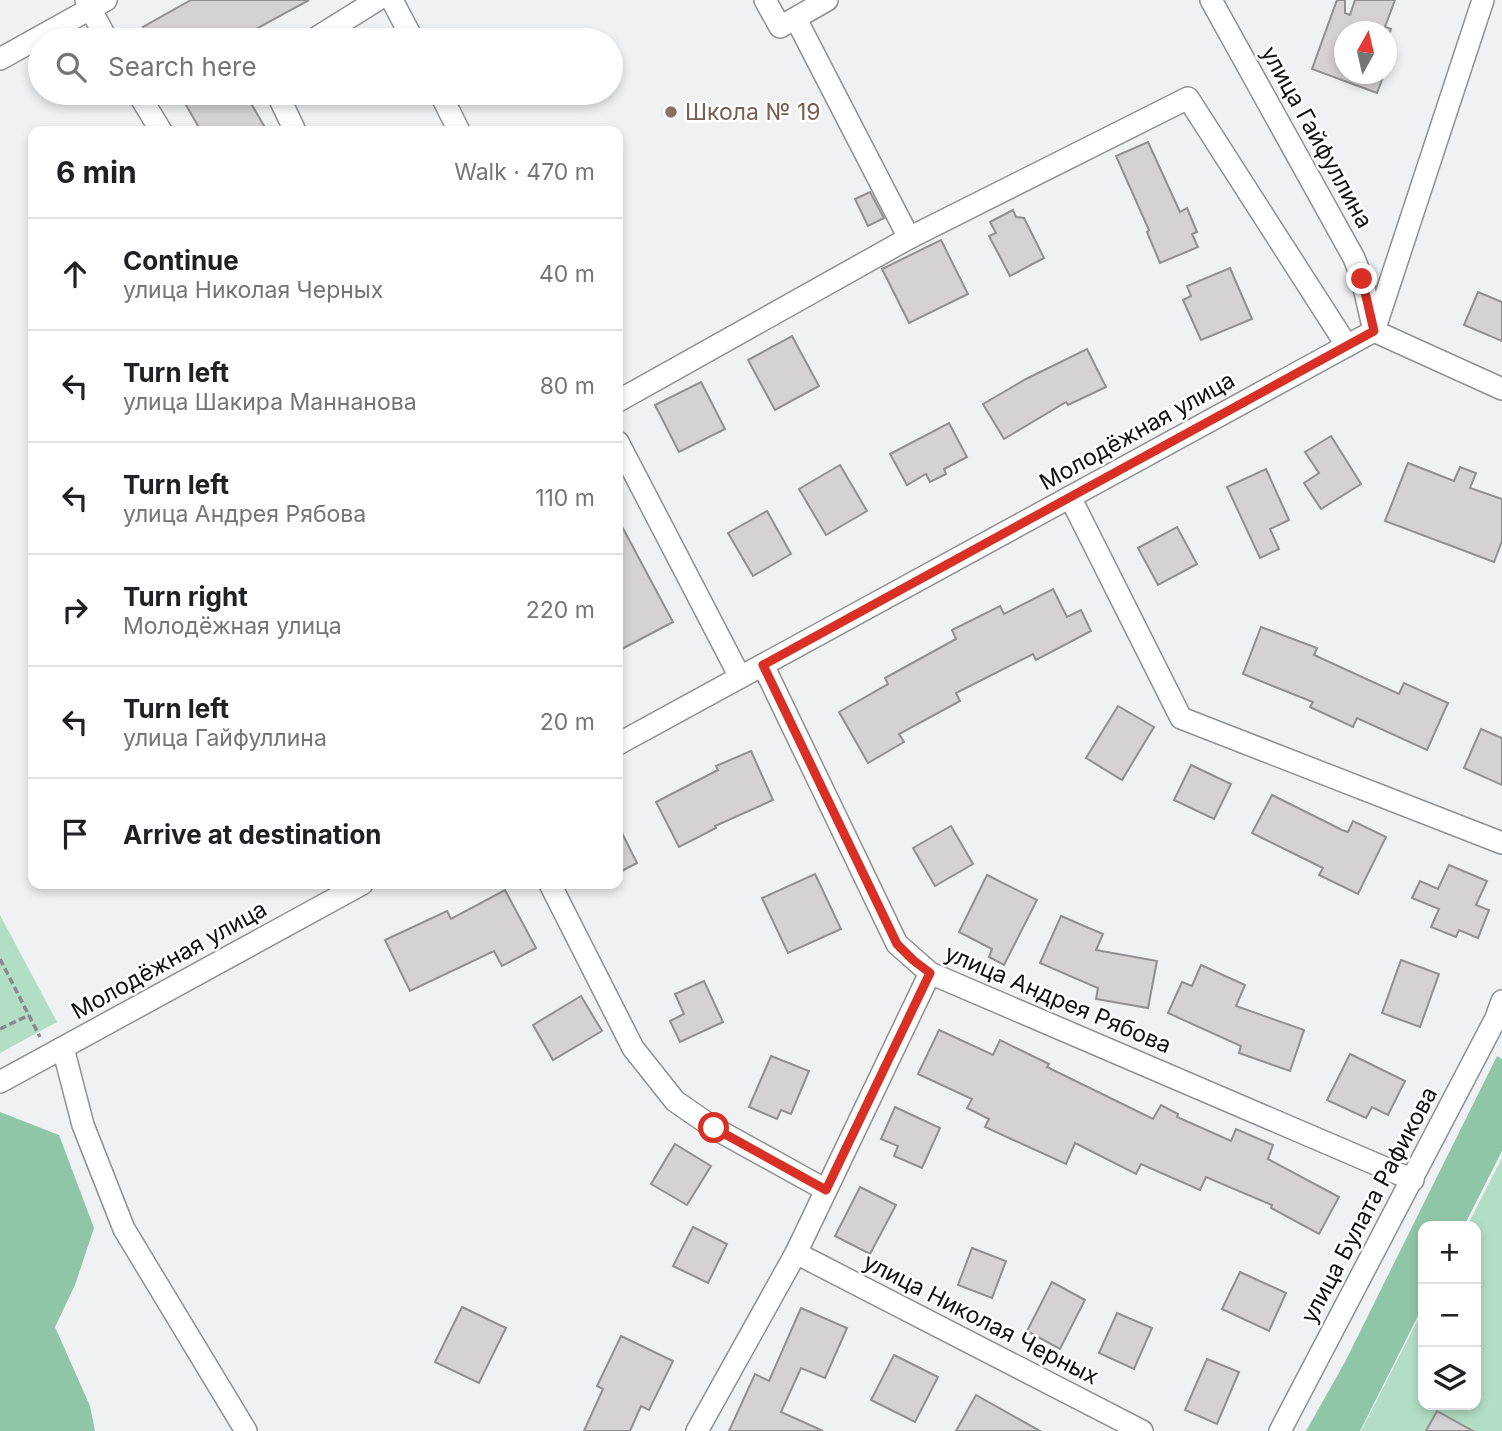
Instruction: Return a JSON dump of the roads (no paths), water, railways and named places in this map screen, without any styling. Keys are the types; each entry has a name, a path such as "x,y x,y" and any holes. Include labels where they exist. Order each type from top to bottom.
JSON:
{"street":[{"path":"332,28 377,0"},
{"path":"393,0 407,28"},
{"path":"765,0 780,27 827,0"},
{"name":"улица Гайфуллина","path":"1211,0 1354,258 1362,279 1374,331"},
{"path":"1483,0 1374,331 1502,389"},
{"path":"51,28 94,3 103,28"},
{"path":"796,19 909,238"},
{"path":"0,58 28,42"},
{"path":"623,398 909,238 1188,98 1347,346"},
{"path":"145,105 158,126"},
{"path":"283,105 293,126"},
{"path":"446,105 456,126"},
{"name":"Молодёжная улица","path":"623,741 1374,331"},
{"path":"623,452 740,677"},
{"path":"1070,497 1181,718 1502,843"},
{"name":"улица Андрея Рябова","path":"763,665 897,944 913,960 930,973 1413,1180"},
{"name":"Молодёжная улица","path":"0,1082 353,889"},
{"path":"552,889 632,1048 676,1101 714,1128 826,1190"},
{"path":"697,1431 796,1253 930,973"},
{"name":"улица Булата Рафикова","path":"1280,1431 1413,1180 1496,1018 1502,1001"},
{"path":"56,1051 124,1229 246,1431"},
{"name":"улица Николая Черных","path":"796,1253 1142,1431"}],"place":[{"name":"Школа № 19","path":"671,112"}]}
